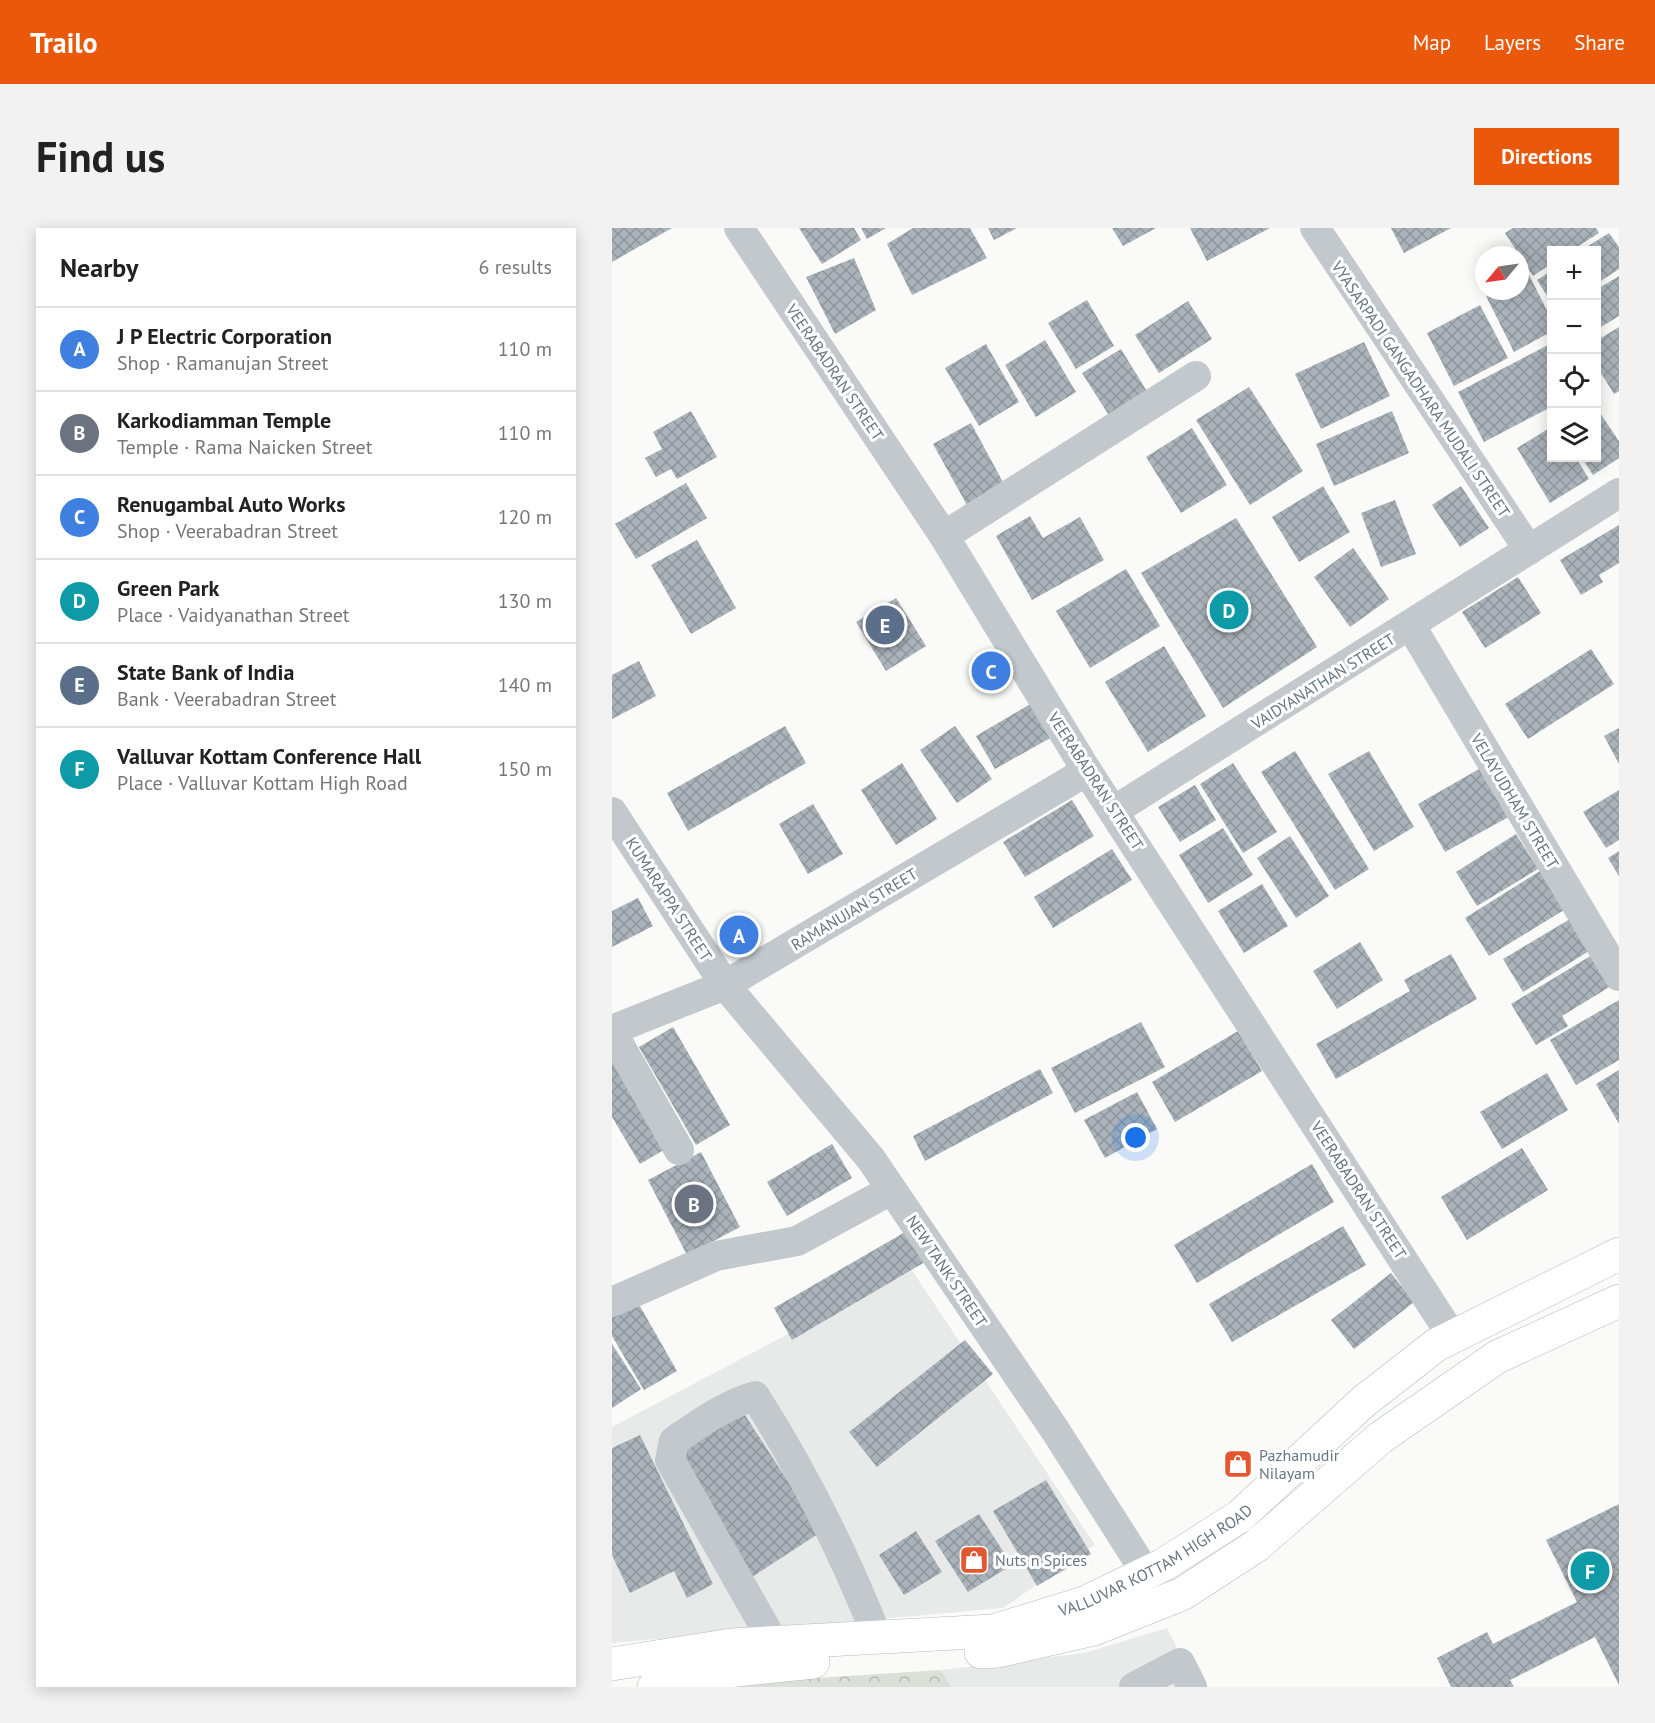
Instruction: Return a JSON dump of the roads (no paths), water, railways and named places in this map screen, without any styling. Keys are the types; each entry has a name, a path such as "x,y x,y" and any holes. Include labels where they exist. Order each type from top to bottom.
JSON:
{"main road":[{"name":"VALLUVAR KOTTAM HIGH ROAD","path":"612,1664 732,1645 993,1631 1084,1603 1163,1565 1240,1516 1364,1402 1452,1335 1619,1254"},
{"name":"VALLUVAR KOTTAM HIGH ROAD","path":"654,1687 699,1674 793,1664 998,1651 1094,1629 1182,1594 1256,1546 1380,1438 1497,1357 1619,1301"}],"street":[{"name":"VEERABADRAN STREET","path":"739,228 944,536 1088,771 1452,1335"},
{"name":"VYASARPADI GANGADHARA MUDALI STREET","path":"1315,228 1529,550"},
{"path":"944,536 1197,376"},
{"name":"VAIDYANATHAN STREET","path":"1115,810 1411,626 1619,493"},
{"name":"VELAYUDHAM STREET","path":"1411,626 1619,976"},
{"name":"RAMANUJAN STREET","path":"612,1031 725,986 1088,771"},
{"name":"KUMARAPPA STREET","path":"612,812 725,986"},
{"name":"NEW TANK STREET","path":"725,986 871,1159 1055,1430 1146,1573"},
{"path":"612,1031 679,1150"},
{"path":"612,1302 716,1256 797,1240 891,1190"},
{"path":"774,1643 670,1460 674,1441 705,1419 738,1401 755,1396 788,1448 843,1554 877,1637"},
{"path":"1134,1687 1180,1664 1192,1687"}],"place":[{"name":"Green Park","path":"1229,610"},
{"name":"State Bank of India","path":"885,625"},
{"name":"Renugambal Auto Works","path":"991,671"},
{"name":"J P Electric Corporation","path":"739,935"},
{"name":"Karkodiamman Temple","path":"694,1204"},
{"name":"Pazhamudir Nilayam","path":"1238,1464"},
{"name":"Nuts n Spices","path":"974,1560"},
{"name":"Valluvar Kottam Conference Hall","path":"1590,1571"}]}
